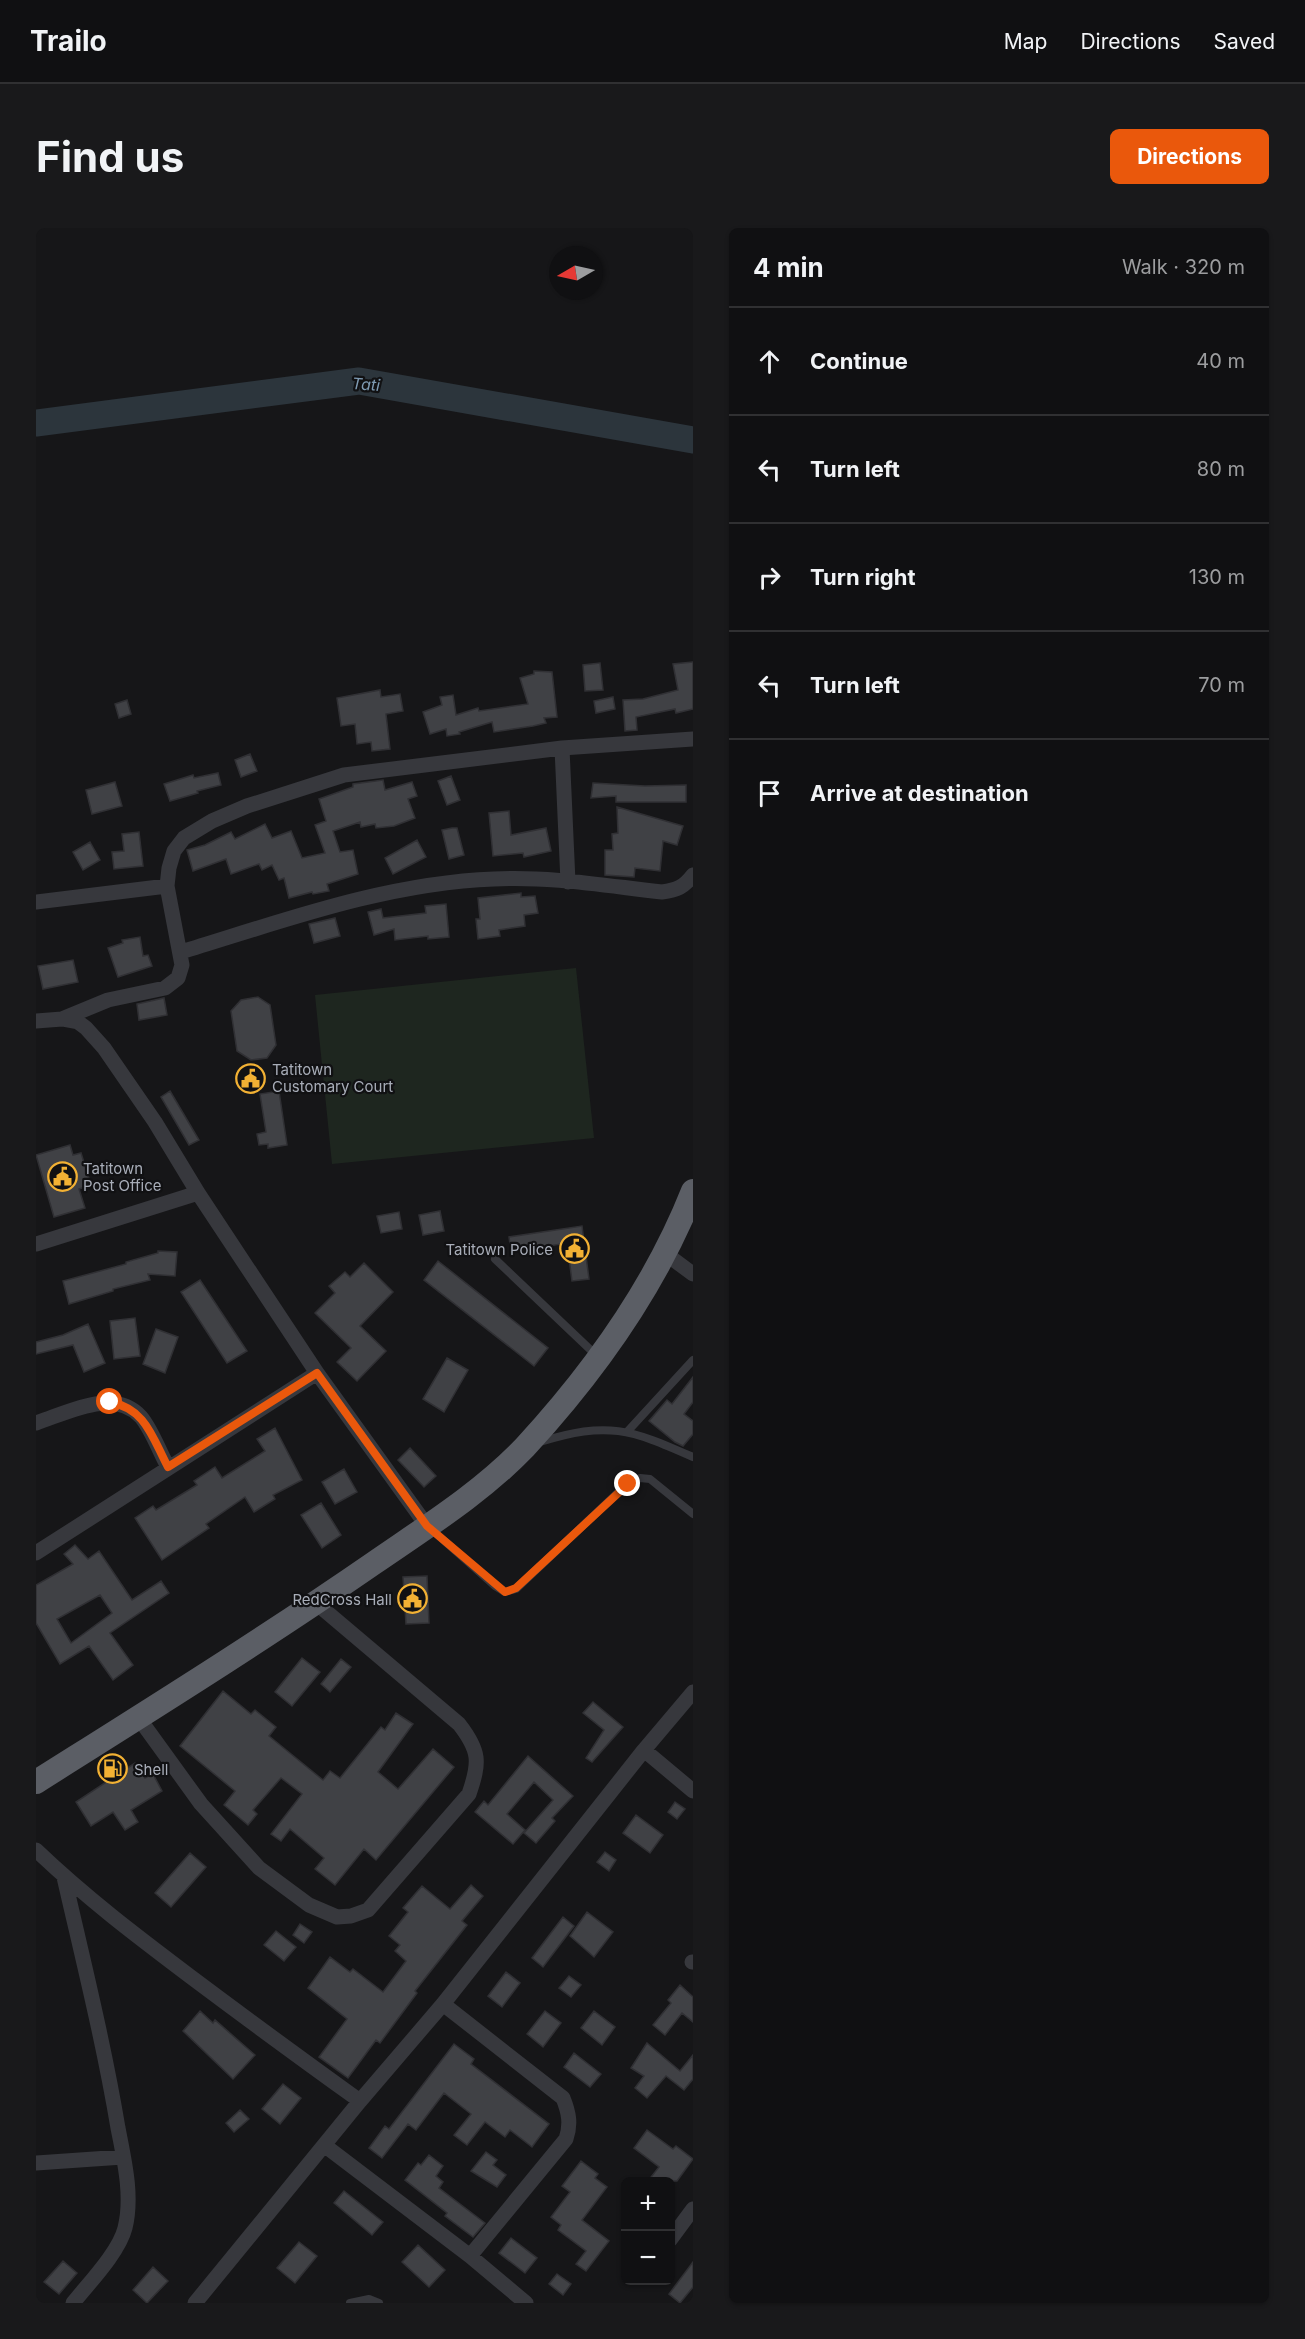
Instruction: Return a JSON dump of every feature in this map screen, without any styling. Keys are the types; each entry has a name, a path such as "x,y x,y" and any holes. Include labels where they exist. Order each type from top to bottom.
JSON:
{"highway":[{"path":"36,1782 316,1603 476,1491 524,1447 624,1324 666,1254 693,1191"}],"street":[{"path":"62,1019 108,1000 165,988 178,978 182,965 181,952 167,886 174,851 184,838 213,821 247,806 344,775 562,748 693,738"},
{"path":"562,748 568,882"},
{"path":"181,952 368,896 458,881 496,878 568,882 662,892 676,891 686,885 693,875"},
{"path":"36,902 167,886"},
{"path":"36,1021 62,1019 78,1022 104,1048 155,1122 198,1193 317,1373 427,1526"},
{"path":"36,1244 198,1193"},
{"path":"666,1254 693,1274"},
{"path":"36,1553 317,1373"},
{"path":"36,1424 97,1404 110,1402 120,1404 132,1409 142,1418 168,1467"},
{"path":"138,1717 201,1804 259,1868 309,1905 337,1917 351,1916 368,1910 469,1794 475,1775 476,1758 472,1740 459,1724 316,1603"},
{"path":"195,2303 360,2101 443,2004 644,1750 693,1692"},
{"path":"644,1750 693,1791"},
{"path":"36,1850 64,1877 134,1934 360,2101"},
{"path":"64,1877 112,2090 123,2157 127,2209 125,2229 118,2245 73,2303"},
{"path":"443,2004 563,2098 570,2126 566,2139 470,2256"},
{"path":"324,2145 470,2256 526,2303"},
{"path":"36,2163 123,2157"},
{"path":"675,2233 693,2209"}],"lane":[{"path":"495,1259 598,1357"},
{"path":"627,1432 693,1360"},
{"path":"524,1447 582,1432 607,1429 647,1437 693,1457"},
{"path":"427,1526 505,1592 516,1588 628,1484 640,1478 651,1479 693,1514"},
{"path":"350,2303 369,2299 379,2303"}],"shaded area":[{"path":"576,968 594,1138 332,1164 315,995"}],"building":[{"path":"693,662 693,709 676,713 675,709 636,717 637,730 625,731 623,700 643,699 678,690 673,664"},
{"path":"600,663 603,690 585,691 583,665"},
{"path":"534,671 552,672 557,717 544,718 546,723 494,732 492,722 459,732 460,734 447,736 446,729 430,734 423,712 442,705 440,697 453,695 456,715 478,708 479,711 528,704 520,678 534,674"},
{"path":"380,690 381,697 400,694 403,711 386,714 390,749 372,751 371,742 357,744 355,724 341,726 337,698"},
{"path":"613,697 615,709 596,713 594,701"},
{"path":"127,700 131,714 119,718 115,704"},
{"path":"250,754 257,771 241,777 235,760"},
{"path":"218,773 221,785 170,801 164,784 193,775 194,778"},
{"path":"451,776 460,800 447,805 438,781"},
{"path":"383,780 385,790 412,782 417,796 408,799 415,818 394,826 376,828 375,824 361,827 360,822 333,831 340,852 353,850 358,874 327,884 329,891 313,894 312,892 289,898 284,878 279,880 272,865 262,870 259,864 231,874 226,859 193,871 187,850 205,845 231,832 235,839 265,824 272,838 291,831 302,858 325,853 315,825 326,821 319,799 353,787 353,784"},
{"path":"115,782 122,806 92,814 86,790"},
{"path":"593,783 645,786 686,785 686,802 616,802 616,796 591,798"},
{"path":"617,807 683,826 677,845 663,841 660,871 635,868 634,877 605,875 605,850 613,850 612,834 618,833"},
{"path":"509,811 511,835 546,828 551,851 524,857 523,853 493,856 489,813"},
{"path":"457,828 464,855 449,859 442,830"},
{"path":"139,832 143,866 114,869 112,852 124,851 122,834"},
{"path":"417,840 426,857 393,874 385,858"},
{"path":"90,842 100,860 83,870 73,852"},
{"path":"521,893 521,897 535,896 538,913 524,915 525,926 499,930 500,936 478,939 476,919 480,919 478,898"},
{"path":"446,904 449,937 428,939 428,936 395,940 394,929 374,935 368,912 381,909 383,918 426,913 425,906"},
{"path":"335,918 340,936 314,943 309,924"},
{"path":"140,937 143,956 148,955 152,966 118,977 108,948 123,943 122,940"},
{"path":"73,960 78,982 43,989 38,966"},
{"path":"258,997 270,1005 276,1045 267,1058 251,1060 237,1051 231,1011 241,1000"},
{"path":"164,998 167,1015 139,1020 137,1004"},
{"path":"170,1091 199,1140 189,1145 161,1097"},
{"path":"279,1091 287,1145 268,1148 268,1144 259,1145 257,1134 266,1132 260,1094"},
{"path":"70,1145 73,1155 81,1153 91,1185 79,1189 85,1208 54,1217 36,1155"},
{"path":"440,1211 444,1231 423,1235 419,1215"},
{"path":"399,1212 402,1229 381,1233 377,1216"},
{"path":"582,1226 589,1279 572,1281 567,1243 511,1252 509,1237"},
{"path":"158,1251 177,1252 175,1276 148,1274 150,1280 113,1289 113,1291 69,1304 63,1281 126,1264 126,1262 158,1253"},
{"path":"438,1261 548,1348 534,1366 424,1280"},
{"path":"364,1263 393,1292 360,1326 386,1351 357,1381 337,1362 351,1348 315,1313 335,1293 329,1286 345,1272 350,1277"},
{"path":"200,1280 247,1351 227,1363 181,1292"},
{"path":"135,1318 140,1356 114,1359 110,1321"},
{"path":"88,1324 105,1363 84,1372 73,1345 36,1354 36,1342 63,1335"},
{"path":"156,1329 178,1337 165,1373 143,1364"},
{"path":"447,1358 468,1370 444,1412 423,1399"},
{"path":"693,1377 693,1402 684,1414 693,1421 693,1434 683,1446 649,1421 667,1400 672,1404"},
{"path":"275,1428 302,1480 273,1495 275,1499 254,1512 245,1497 206,1524 209,1528 162,1560 135,1518 153,1506 156,1510 197,1485 194,1481 215,1467 222,1478 265,1451 257,1439"},
{"path":"410,1448 436,1476 424,1487 398,1460"},
{"path":"344,1469 357,1492 335,1504 322,1482"},
{"path":"321,1503 341,1535 322,1548 301,1515"},
{"path":"75,1545 88,1559 99,1551 132,1600 161,1581 169,1593 110,1633 133,1665 113,1680 89,1646 60,1664 36,1623 36,1585 73,1564 64,1554","holes":["100,1595 112,1613 71,1643 57,1619"]},
{"path":"427,1576 429,1623 406,1624 403,1577"},
{"path":"302,1658 320,1672 292,1706 275,1692"},
{"path":"341,1659 351,1667 330,1692 321,1684"},
{"path":"223,1691 251,1714 255,1710 276,1727 269,1736 323,1780 330,1771 340,1778 381,1727 385,1730 396,1713 413,1724 378,1772 398,1789 433,1749 454,1767 376,1860 364,1849 335,1885 315,1869 324,1858 290,1829 281,1841 271,1834 302,1794 281,1778 253,1810 257,1814 248,1825 224,1805 235,1791 180,1746"},
{"path":"593,1702 623,1727 592,1762 586,1758 604,1730 583,1713"},
{"path":"528,1756 573,1796 552,1818 555,1821 536,1843 524,1833 553,1800 534,1782 507,1814 525,1830 513,1844 475,1812 484,1801 488,1805"},
{"path":"135,1763 145,1778 153,1774 162,1791 131,1810 138,1822 125,1830 113,1812 91,1826 76,1802"},
{"path":"675,1802 685,1809 677,1819 668,1812"},
{"path":"636,1815 663,1835 650,1853 623,1833"},
{"path":"605,1852 616,1860 609,1871 597,1862"},
{"path":"190,1853 206,1867 171,1907 155,1893"},
{"path":"471,1885 483,1896 462,1921 467,1925 415,1991 417,1993 380,2043 376,2040 348,2078 319,2057 347,2019 308,1988 330,1957 350,1972 353,1969 383,1992 406,1961 395,1951 400,1945 389,1936 408,1912 403,1908 422,1886 450,1909"},
{"path":"587,1912 613,1932 594,1957 570,1936"},
{"path":"563,1917 574,1926 543,1967 532,1958"},
{"path":"300,1924 312,1932 304,1943 293,1935"},
{"path":"276,1931 296,1947 284,1961 264,1945"},
{"path":"506,1972 520,1983 502,2007 488,1996"},
{"path":"569,1976 581,1985 571,1997 559,1988"},
{"path":"680,1985 693,1997 693,2022 682,2013 665,2035 653,2025 671,2003 668,2000"},
{"path":"200,2011 213,2023 215,2020 255,2055 233,2079 183,2031"},
{"path":"545,2011 561,2023 543,2047 527,2034"},
{"path":"594,2011 615,2027 602,2045 581,2028"},
{"path":"647,2043 680,2071 693,2055 693,2079 684,2090 666,2076 647,2098 635,2088 644,2076 631,2068"},
{"path":"454,2044 474,2059 471,2064 549,2124 532,2147 510,2130 505,2137 485,2122 467,2145 454,2135 471,2114 444,2093 416,2130 408,2124 382,2158 369,2148 385,2126 389,2129"},
{"path":"574,2053 601,2074 590,2087 564,2067"},
{"path":"283,2084 301,2098 280,2124 262,2109"},
{"path":"240,2110 249,2119 234,2132 226,2123"},
{"path":"647,2130 673,2149 676,2146 693,2159 677,2181 675,2177 651,2177 659,2167 634,2148"},
{"path":"486,2152 497,2160 493,2165 506,2175 497,2187 471,2171"},
{"path":"429,2155 443,2166 436,2176 443,2182 439,2188 485,2223 473,2237 445,2216 447,2213 405,2180 418,2163 421,2165"},
{"path":"581,2161 598,2174 595,2178 607,2187 582,2220 609,2241 586,2271 576,2264 586,2251 558,2230 561,2225 551,2217 570,2192 562,2186"},
{"path":"344,2191 383,2222 372,2235 334,2203"},
{"path":"511,2238 537,2258 525,2273 499,2253"},
{"path":"299,2242 317,2256 295,2283 277,2268"},
{"path":"418,2245 445,2270 429,2287 402,2262"},
{"path":"63,2261 77,2273 59,2294 44,2282"},
{"path":"693,2262 693,2287 680,2303 669,2294"},
{"path":"153,2267 168,2281 147,2303 133,2290"},
{"path":"557,2274 571,2284 563,2295 549,2284"}],"waterway":[{"name":"Tati","path":"36,423 359,381 693,440"}],"place":[{"name":"Tatitown Customary Court","path":"251,1078"},
{"name":"Tatitown Post Office","path":"62,1177"},
{"name":"Tatitown Police","path":"574,1249"},
{"name":"RedCross Hall","path":"413,1599"},
{"name":"Shell","path":"113,1769"}],"route":[{"path":"110,1402 132,1409 142,1418 168,1467 317,1373 427,1526 495,1586 505,1592 516,1588 628,1484"}]}
